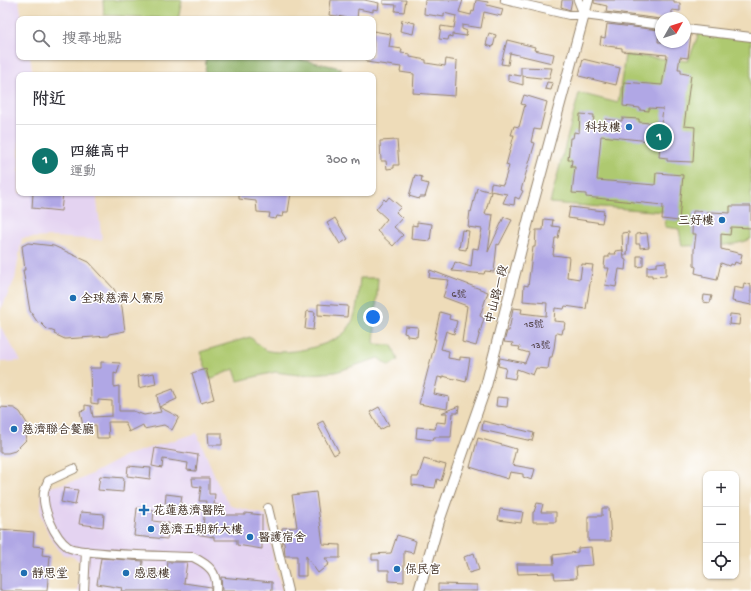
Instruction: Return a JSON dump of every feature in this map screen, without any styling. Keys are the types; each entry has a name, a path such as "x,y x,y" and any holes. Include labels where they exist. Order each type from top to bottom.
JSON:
{"street":[{"path":"505,0 569,15 584,15 655,24"},
{"path":"578,0 584,15"},
{"name":"中山路一段","path":"419,591 439,521 486,386 530,214 588,0"},
{"path":"691,30 751,37"},
{"path":"74,468 48,481 44,492 45,512 56,532 67,546 86,551 193,557 205,563 213,570 217,584 216,591"},
{"path":"268,508 288,591"},
{"path":"84,591 86,551"}],"shaded area":[{"path":"0,0 19,0 22,16 16,16 16,60 30,60 32,72 16,72 16,196 97,196 102,240 53,237 22,238 15,279 0,311"},
{"path":"0,326 21,361 0,362"},
{"name":"花蓮慈濟醫院","path":"197,433 221,491 231,506 266,515 274,562 282,591 78,591 81,562 74,557 62,554 50,537 41,515 42,489 82,479 127,455"}],"green space":[{"path":"103,0 182,0 179,16 104,15"},
{"path":"699,33 751,39 751,239 735,244 717,246 682,246 679,229 665,227 666,212 550,203 579,93 618,103 625,55 688,61"},
{"path":"206,60 304,60 341,68 341,72 205,72"},
{"path":"360,278 378,278 374,344 392,345 398,360 389,366 378,358 336,372 299,375 275,372 238,381 234,369 210,379 200,352 250,337 269,351 288,352 322,345 341,336 351,325 353,319 357,305"}],"building":[{"path":"331,0 364,0 379,3 378,10 373,9 373,12 358,9 357,16 329,15"},
{"path":"383,0 406,0 404,12 395,11 396,5 383,4"},
{"path":"425,0 463,0 459,12 471,15 472,11 474,12 476,0 488,2 487,5 503,9 501,16 484,12 481,28 462,25 462,29 467,31 466,36 452,34 452,37 449,36 448,40 439,39 441,26 454,28 456,16 444,13 444,17 424,14"},
{"path":"562,0 572,0 570,10 561,7"},
{"path":"594,0 674,0 674,3 680,3 680,11 672,10 672,12 655,12 655,18 606,12 607,6 594,3"},
{"path":"402,20 415,23 413,34 400,31"},
{"path":"607,24 655,30 655,48 689,48 688,58 680,57 678,69 681,69 681,73 691,75 684,126 695,127 693,162 667,161 667,158 659,157 660,142 601,136 597,180 655,185 656,173 683,175 679,221 662,219 663,205 586,197 586,194 572,193 575,167 571,167 572,160 568,160 570,138 573,138 574,132 579,133 580,114 594,115 593,127 604,128 605,119 622,121 622,118 639,119 639,122 661,124 663,109 649,108 649,111 640,110 640,108 623,106 624,82 662,85 667,55 622,51 622,48 600,45 601,37 605,38"},
{"path":"376,32 391,34 389,47 402,49 401,53 410,54 410,57 426,60 426,63 445,66 446,59 457,61 455,96 413,93 414,74 400,72 401,67 366,62 366,60 376,60"},
{"path":"489,33 496,35 493,47 486,45"},
{"path":"507,40 535,47 534,50 554,54 552,63 510,53 508,65 501,64"},
{"path":"583,59 620,68 616,85 579,76"},
{"path":"521,67 552,68 549,79 523,76 523,85 508,81 508,74 521,76"},
{"path":"547,82 553,83 551,90 545,89"},
{"path":"524,95 547,102 540,130 534,129 531,142 535,143 521,190 523,191 519,199 515,197 514,205 503,203 507,194 490,191 491,183 503,185 509,166 506,165 514,135 511,135 514,126 519,127 525,105 521,104"},
{"path":"397,140 399,165 394,165 394,168 387,169 386,161 381,161 380,141"},
{"path":"415,175 422,177 421,182 429,184 425,197 420,197 419,199 409,196"},
{"path":"477,188 491,192 485,214 493,215 488,252 504,217 512,220 499,245 497,244 494,272 485,271 484,274 452,271 455,262 471,267 473,248 478,249 482,229 468,227 470,211 471,212"},
{"path":"33,196 63,196 61,211 32,208"},
{"path":"239,196 291,196 288,212 284,212 283,217 277,216 276,219 269,218 270,213 257,212 256,201 239,199"},
{"path":"389,197 401,207 396,212 402,218 394,227 403,235 393,246 377,231 387,219 376,209 384,199 386,201"},
{"path":"730,206 751,206 751,228 731,227 730,235 721,234 721,249 742,254 740,264 735,262 734,265 730,264 729,266 721,263 717,280 703,277 703,275 695,273 696,267 694,266 694,250 696,234 692,234 693,211 730,213"},
{"path":"570,207 604,211 602,223 568,218"},
{"path":"335,218 348,239 340,244 327,223"},
{"path":"544,219 553,220 552,226 560,227 558,238 555,238 553,255 569,257 567,277 580,279 582,264 593,265 586,309 565,306 564,309 555,308 554,321 565,322 562,334 556,333 552,357 550,357 548,369 536,368 533,375 517,369 515,379 504,377 506,368 498,366 500,358 525,363 529,353 519,350 520,347 512,346 513,343 504,342 507,331 509,331 513,308 522,309 521,313 546,316 547,303 523,301 524,285 528,286 533,247 535,247 536,230 543,230"},
{"path":"417,222 432,224 430,241 411,239 412,225 417,226"},
{"path":"462,230 469,231 466,250 459,249"},
{"path":"629,232 627,255 623,255 622,233"},
{"path":"647,233 649,247 640,248 640,244 636,244 636,234"},
{"name":"全球慈濟人寮房","path":"28,243 54,246 89,262 114,289 122,307 125,331 109,334 108,336 65,339 54,334 55,332 47,329 40,322 38,323 30,311 23,270 25,270 22,246"},
{"path":"623,250 624,259 626,260 625,270 619,269 616,287 605,285 609,268 604,268 605,257 609,257 609,254 616,254 615,251"},
{"path":"637,256 643,256 643,266 637,267"},
{"path":"666,262 666,276 652,277 652,275 647,275 647,267 657,266 657,263"},
{"path":"430,270 488,292 480,316 484,318 476,346 462,342 467,306 443,297 449,280 429,278"},
{"path":"744,283 751,285 751,305 732,301 734,287 743,289"},
{"path":"704,295 712,296 710,303 703,302"},
{"path":"318,304 348,306 347,317 318,315"},
{"path":"307,311 315,312 313,330 305,329"},
{"path":"440,312 450,315 449,319 457,321 454,334 446,331 441,349 449,351 448,358 460,360 460,357 470,358 466,382 443,376 443,378 438,377 434,394 449,397 447,409 419,404 436,339 434,339"},
{"path":"730,314 740,315 739,325 729,324"},
{"path":"405,326 418,327 417,337 407,336 407,334 404,333"},
{"path":"101,362 120,363 117,374 114,373 114,387 119,386 119,411 133,411 144,415 161,412 159,407 179,417 172,430 164,425 144,429 143,425 129,432 125,422 108,422 109,438 97,438 96,425 83,426 80,411 85,410 85,405 91,406 93,417 112,416 112,401 98,400 98,404 91,403 90,368 101,368"},
{"path":"206,369 214,399 201,403 192,373"},
{"path":"154,373 156,384 139,388 138,376"},
{"path":"173,389 177,399 159,407 157,395"},
{"path":"497,397 508,398 507,407 496,406"},
{"path":"459,406 458,413 453,413 451,437 434,437 433,440 416,438 417,427 435,429 437,422 446,423 447,413 441,413"},
{"name":"慈濟聯合餐廳","path":"0,407 14,408 20,412 28,425 26,440 15,451 8,453 0,453"},
{"path":"379,407 389,425 380,430 370,412"},
{"path":"323,421 339,452 334,455 317,424"},
{"path":"483,421 534,433 532,441 482,430"},
{"path":"208,433 222,433 222,445 209,445"},
{"path":"478,438 516,449 512,465 535,469 532,480 523,477 523,474 510,472 508,479 470,467"},
{"path":"155,448 198,455 196,471 187,470 188,463 163,459 162,468 152,466"},
{"path":"424,459 446,465 441,481 437,479 435,488 412,485 412,477 418,477"},
{"path":"128,466 151,468 150,479 127,476"},
{"path":"100,476 124,478 123,492 98,490"},
{"path":"192,478 209,478 209,494 215,494 214,504 218,505 218,511 223,511 223,515 245,515 245,513 262,515 262,549 237,545 237,540 214,540 214,537 195,534 196,526 203,526 206,501 199,501 201,487 193,486"},
{"path":"64,488 78,490 75,505 61,502"},
{"path":"316,492 323,544 340,545 340,558 325,558 329,564 318,573 306,556 306,576 297,576 297,556 285,556 284,543 282,542 282,528 297,527 292,495"},
{"path":"166,494 182,496 180,508 165,506"},
{"path":"537,503 543,504 541,512 556,512 556,522 533,522 533,512"},
{"name":"慈濟五期新大樓","path":"137,508 154,510 153,521 169,523 167,539 134,536"},
{"path":"602,508 609,508 611,541 588,541 588,516 602,516"},
{"path":"500,509 523,512 521,523 498,520"},
{"path":"81,512 104,514 103,527 79,524"},
{"name":"靜思堂","path":"0,529 34,532 33,546 43,547 42,555 50,556 47,591 0,591"},
{"path":"397,535 416,541 413,553 404,551 404,582 389,581 389,570 379,570 379,560 372,560 372,554 391,553"},
{"path":"591,547 593,565 576,566 577,578 555,579 554,573 518,574 517,564 554,564 553,555 578,552 578,548"},
{"path":"474,553 479,570 469,573 464,557"},
{"name":"感恩樓","path":"101,558 143,561 142,571 166,575 168,562 187,562 184,583 211,587 211,591 121,591 122,588 97,584"},
{"path":"221,577 272,582 272,591 222,591"},
{"path":"438,584 477,585 477,591 438,591"}],"place":[{"name":"科技樓","path":"629,127"},
{"name":"四維高中","path":"659,137"},
{"name":"三好樓","path":"722,220"},
{"name":"全球慈濟人寮房","path":"73,298"},
{"name":"慈濟聯合餐廳","path":"14,429"},
{"name":"花蓮慈濟醫院","path":"144,510"},
{"name":"慈濟五期新大樓","path":"151,529"},
{"name":"醫護宿舍","path":"250,537"},
{"name":"保民宮","path":"397,569"},
{"name":"靜思堂","path":"24,573"},
{"name":"感恩樓","path":"126,573"}]}
